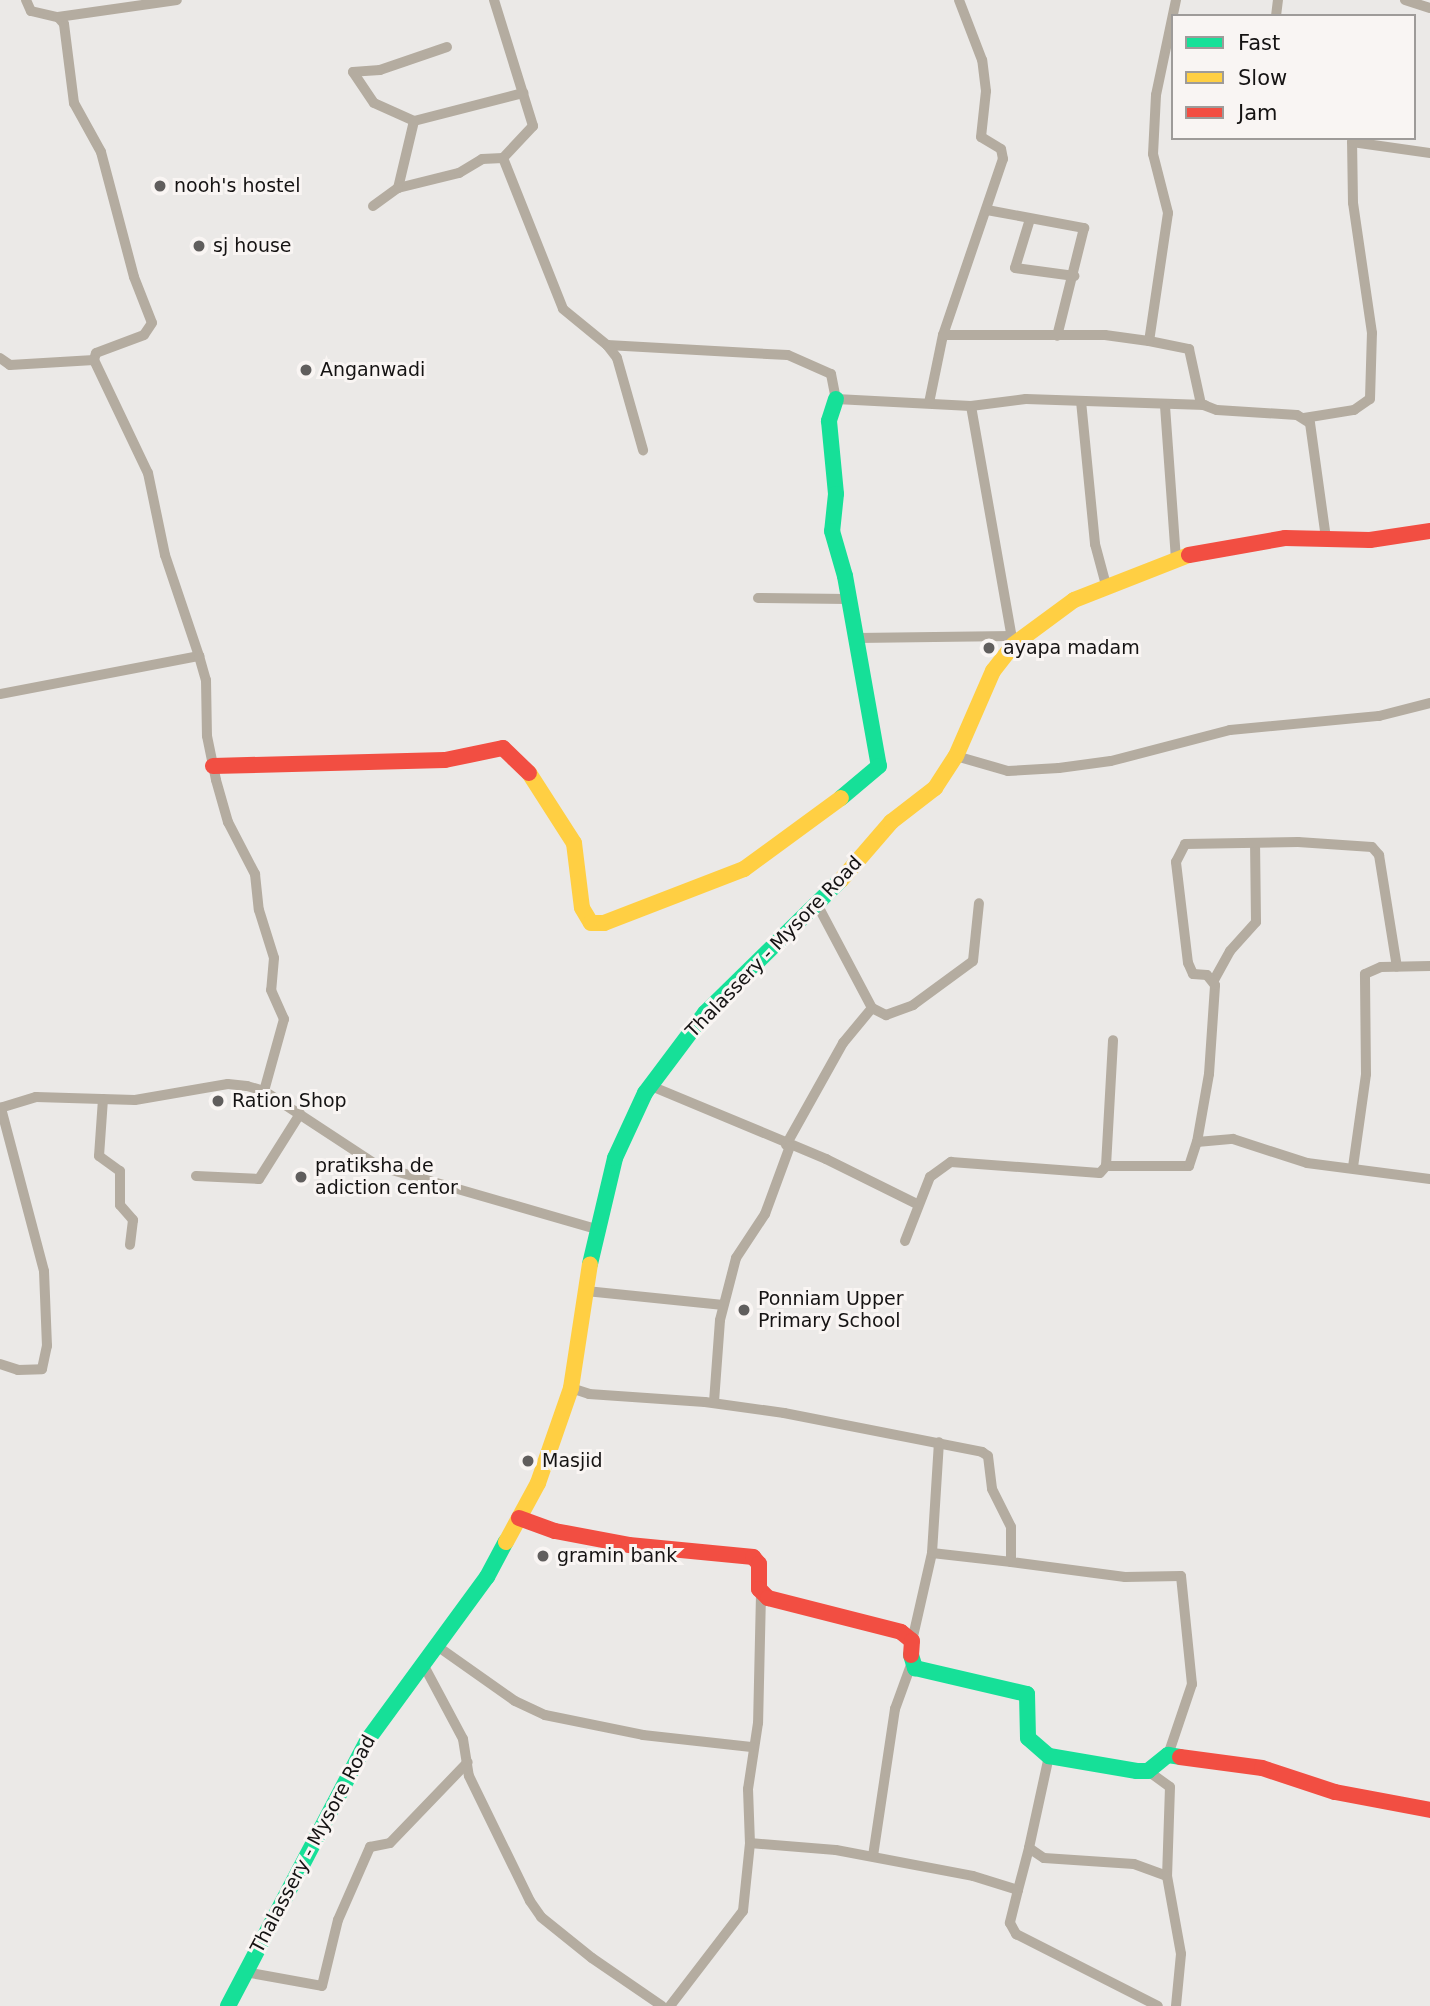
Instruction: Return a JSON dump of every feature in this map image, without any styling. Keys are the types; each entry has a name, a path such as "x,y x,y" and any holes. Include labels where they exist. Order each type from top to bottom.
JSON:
{"street":[{"path":"26,0 31,11 58,17 177,0"},
{"path":"373,206 398,188 459,173 482,159 503,158 533,126 494,0"},
{"path":"929,403 943,335 1003,159 1001,149 981,137 986,91 982,60 959,0"},
{"path":"1405,0 1430,8"},
{"path":"58,17 64,24 74,103 101,152 134,277 152,323 144,335 96,353 94,360 148,473 165,555 206,680 213,766 228,822 255,874 259,910 274,958 271,990 284,1019 264,1091"},
{"path":"1149,341 1168,213 1153,154 1156,95 1171,24"},
{"path":"447,47 380,70 353,72 374,103 414,121 523,93"},
{"path":"398,188 414,121"},
{"path":"836,399 971,407 1026,399 1205,405 1304,418 1354,410 1370,399 1372,333 1353,203 1352,140 1430,153"},
{"path":"503,158 563,309 607,345 617,358 643,450"},
{"path":"987,210 1083,228 1074,276 1057,336"},
{"path":"1030,219 1015,268 1074,276"},
{"path":"943,335 1105,335 1189,349 1198,397 1205,405"},
{"path":"213,766 445,760 503,748 528,772 574,843 585,919 604,923 744,869 815,821 876,769 879,761 871,740 857,638 832,531 836,494 830,421 836,399 831,374 788,355 607,345"},
{"path":"0,358 10,365 94,360"},
{"path":"1081,401 1096,544 1106,585"},
{"path":"1166,405 1176,558"},
{"path":"857,638 1013,640 971,407"},
{"path":"1304,418 1313,435 1326,539"},
{"name":"Thalassery - Mysore Road","path":"228,2006 369,1738 487,1577 538,1483 571,1388 596,1229 615,1158 651,1086 705,1013 818,906 891,822 935,788 957,755 985,685 1013,640 1074,600 1176,558 1248,542 1370,540 1430,531"},
{"path":"758,598 848,599"},
{"path":"0,694 199,656"},
{"path":"957,755 1008,771 1059,768 1111,761 1230,730 1379,716 1430,703"},
{"path":"1214,980 1193,974 1188,962 1177,886 1179,850 1185,844 1372,847 1379,855 1397,967"},
{"path":"1106,1166 1189,1166 1197,1142 1212,1046 1214,980 1230,951 1256,922 1255,844"},
{"path":"818,906 872,1009 886,1015 914,1005 973,961 979,903"},
{"path":"1353,1167 1366,1074 1365,974 1370,970 1430,965"},
{"path":"715,1402 723,1305 736,1258 765,1214 788,1145 843,1043 872,1009"},
{"path":"905,1241 917,1204 930,1177 951,1161 1084,1174 1102,1172 1106,1166 1113,1040"},
{"path":"0,1364 36,1371 46,1362 44,1271 0,1108 36,1097 135,1100 228,1084 264,1091 378,1166 596,1229"},
{"path":"651,1086 917,1204"},
{"path":"103,1099 99,1156 120,1171 120,1205 133,1220 130,1245"},
{"path":"196,1176 259,1179 300,1114"},
{"path":"1197,1142 1233,1139 1307,1163 1430,1179"},
{"path":"586,1291 723,1305"},
{"path":"571,1388 589,1394 715,1402 939,1442 988,1456 992,1489 1011,1527 1012,1562"},
{"path":"873,1856 895,1709 911,1665 912,1641 932,1553 939,1442"},
{"path":"519,1518 555,1531 629,1545 758,1559 761,1594 758,1723 751,1747 750,1843 743,1911 670,2006"},
{"path":"932,1553 1125,1577 1181,1576 1192,1684 1168,1755 1148,1771"},
{"path":"761,1594 901,1632 912,1641"},
{"path":"437,1646 515,1702 545,1715 643,1735 751,1747"},
{"path":"423,1664 463,1739 479,1797 541,1917 644,1997 662,2006"},
{"path":"911,1665 951,1679 1027,1693 1028,1738 1049,1756 1148,1771 1170,1787 1167,1876 1181,1954 1176,2006"},
{"path":"1168,1755 1262,1768 1335,1792 1430,1810"},
{"path":"1049,1756 1010,1923 1016,1934 1158,2006"},
{"path":"245,1972 322,1986 338,1920 370,1847 390,1843 468,1762"},
{"path":"750,1843 796,1843 873,1856 1018,1890"},
{"path":"1029,1848 1044,1858 1133,1864 1167,1876"}],"traffic: fast":[{"path":"836,399 829,421 836,494 832,531 845,576 879,766 841,798"},
{"path":"590,1264 615,1158 645,1093 705,1013 841,880"},
{"path":"228,2006 369,1738 487,1577 506,1542"},
{"path":"911,1655 915,1668 1027,1694 1028,1738 1049,1756 1137,1771 1148,1771 1168,1755 1180,1757"}],"traffic: slow":[{"path":"841,880 891,822 935,788 956,756 993,671 1013,645 1074,600 1189,555"},
{"path":"529,773 574,843 582,908 591,923 604,923 744,869 841,798"},
{"path":"506,1542 538,1483 571,1388 590,1264"}],"traffic: jam":[{"path":"1189,555 1285,538 1370,540 1430,531"},
{"path":"213,766 445,760 503,748 529,773"},
{"path":"519,1518 555,1531 629,1545 753,1557 759,1564 759,1589 768,1598 901,1632 912,1641 911,1655"},
{"path":"1180,1757 1262,1768 1335,1792 1430,1810"}],"place":[{"name":"nooh's hostel","path":"160,186"},
{"name":"sj house","path":"199,246"},
{"name":"Anganwadi","path":"306,370"},
{"name":"ayapa madam","path":"989,648"},
{"name":"Ration Shop","path":"218,1101"},
{"name":"pratiksha de adiction centor","path":"301,1177"},
{"name":"Ponniam Upper Primary School","path":"744,1310"},
{"name":"Masjid","path":"528,1461"},
{"name":"gramin bank","path":"543,1556"}]}
